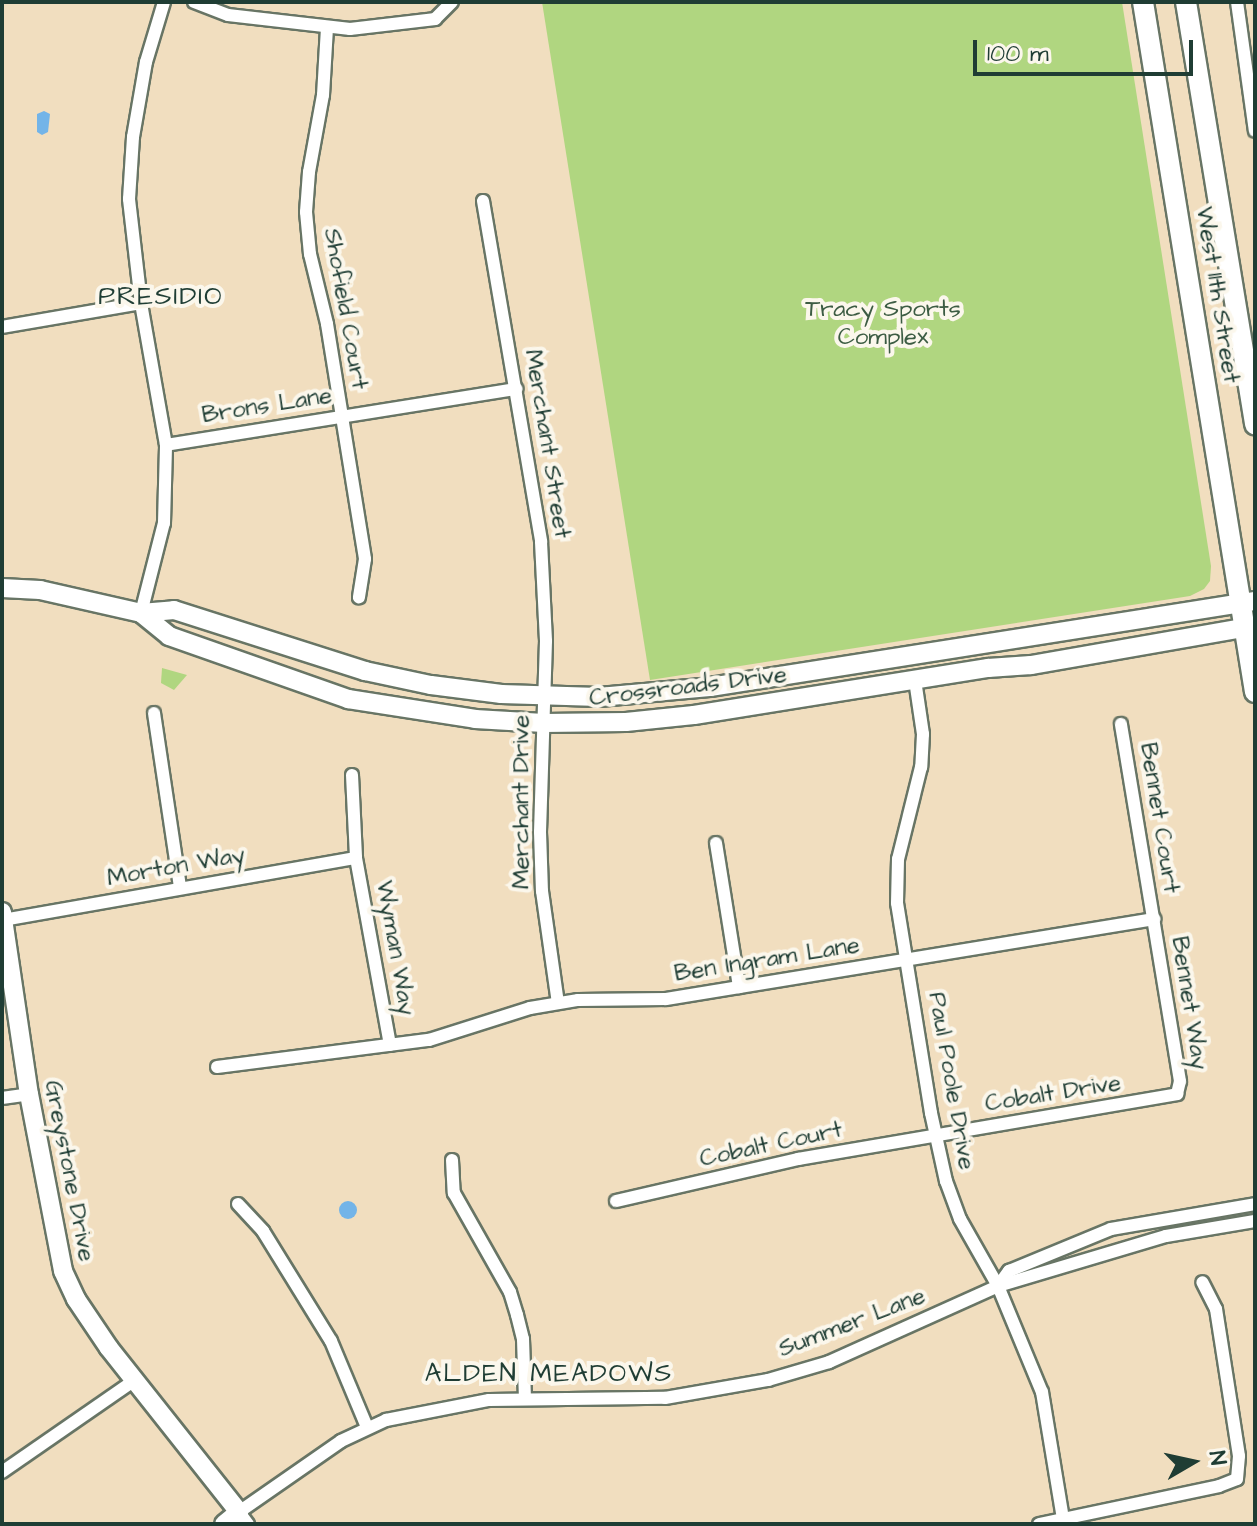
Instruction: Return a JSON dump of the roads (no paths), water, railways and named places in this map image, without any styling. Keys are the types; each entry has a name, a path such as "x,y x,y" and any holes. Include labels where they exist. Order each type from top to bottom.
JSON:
{"main road":[{"name":"West 11th Street","path":"1143,2 1248,602 1255,692"},
{"name":"West 11th Street","path":"1186,2 1255,424"}],"street":[{"path":"141,613 164,523 166,445 141,303 129,199 133,137 146,62 164,2"},
{"path":"194,2 228,15 327,28 435,19 452,2"},
{"path":"1237,2 1255,131"},
{"name":"Shofield Court","path":"327,28 323,95 309,172 306,212 310,254 342,416 365,559 359,598"},
{"name":"Merchant Street","path":"483,201 541,542 545,696"},
{"path":"2,327 141,303"},
{"name":"Brons Lane","path":"166,445 517,389"},
{"name":"Crossroads Drive","path":"2,588 40,590 141,613 174,610 365,671 431,685 545,696 628,696 688,690 1248,602"},
{"name":"Crossroads Drive","path":"141,613 169,636 348,699 475,719 544,723 603,723 683,716 1031,665 1250,628"},
{"name":"Paul Poole Drive","path":"915,680 923,734 921,767 898,859 897,903 935,1135 946,1181 960,1219 998,1286 1042,1392 1063,1519"},
{"name":"Merchant Drive","path":"545,696 540,832 542,891 558,1003"},
{"path":"154,713 180,888"},
{"name":"Bennet Court","path":"1121,724 1154,919"},
{"name":"Wyman Way","path":"352,775 356,858 390,1045"},
{"path":"716,843 739,987"},
{"name":"Morton Way","path":"3,916 356,858"},
{"name":"Greystone Drive","path":"3,916 29,1094 63,1271 76,1299 135,1380 243,1518"},
{"name":"Ben Ingram Lane","path":"217,1067 429,1040 530,1008 558,1003 666,999 1154,919"},
{"name":"Bennet Way","path":"1154,919 1180,1081 1177,1094"},
{"path":"2,1098 29,1094"},
{"name":"Cobalt Drive","path":"935,1135 1167,1099 1177,1094"},
{"name":"Cobalt Court","path":"616,1201 798,1159 935,1135"},
{"path":"452,1160 454,1193 510,1292 523,1339 525,1398"},
{"path":"238,1204 263,1231 331,1341 367,1427"},
{"name":"Summer Lane","path":"998,1286 1009,1271 1111,1229 1255,1204"},
{"name":"Summer Lane","path":"224,1524 243,1518 341,1441 367,1427 411,1413 489,1400 665,1398 768,1380 829,1362 998,1286 1166,1236 1255,1221"},
{"path":"1039,1524 1219,1486 1237,1479 1239,1456 1216,1309 1202,1282"},
{"path":"2,1472 135,1380"}],"water":[{"path":"44,111 50,114 48,132 42,135 37,132 37,114"},
{"path":"348,1201 357,1210 348,1219 339,1210"}],"district":[{"name":"PRESIDIO","path":"161,297"},
{"name":"ALDEN MEADOWS","path":"549,1374"}],"park label":[{"name":"Tracy Sports Complex","path":"883,324"}]}
